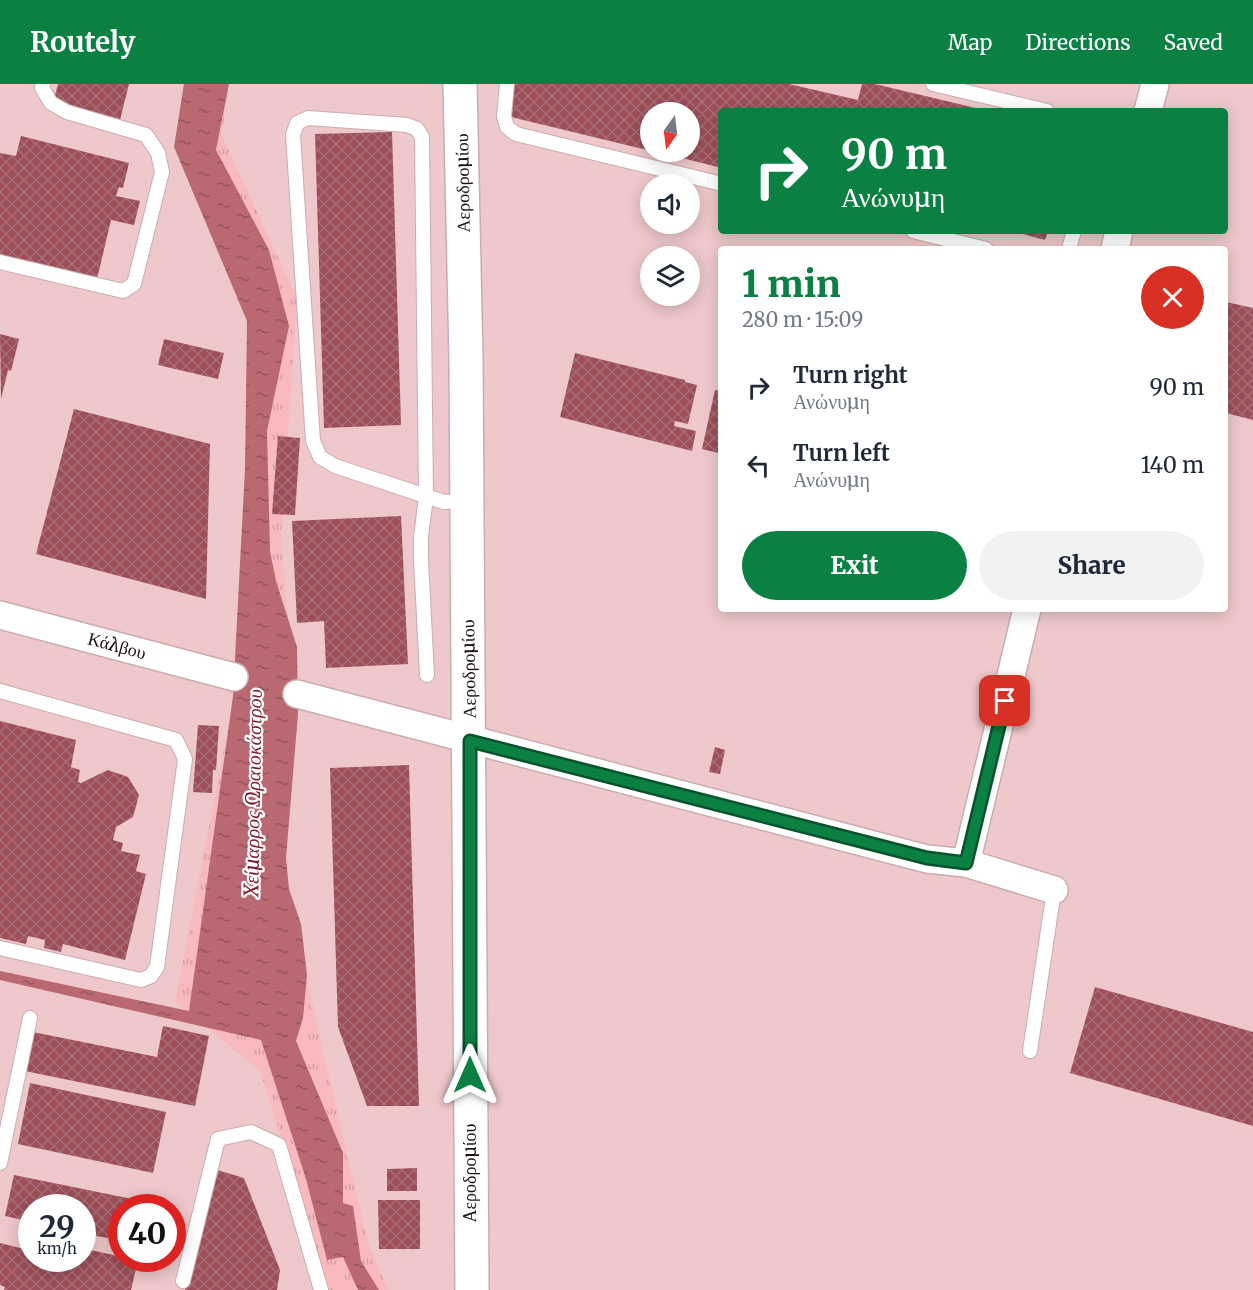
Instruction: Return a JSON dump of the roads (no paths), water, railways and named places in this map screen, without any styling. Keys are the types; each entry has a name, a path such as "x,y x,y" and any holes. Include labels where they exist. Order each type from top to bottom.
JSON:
{"street":[{"name":"Αεροδρομίου","path":"460,84 470,741 469,1040 472,1290"},
{"path":"1149,108 1155,84"},
{"path":"966,863 1026,612"},
{"name":"Κάλβου","path":"0,615 234,677"},
{"path":"297,694 470,741 927,858 966,863 1054,890"}],"lane":[{"path":"0,262 123,291 134,284 162,172 158,153 146,135 67,112 51,103 42,88 43,84"},
{"path":"507,84 504,116 507,127 516,134 718,183"},
{"path":"933,84 1034,108"},
{"path":"427,675 421,560 421,537 426,497 422,137 417,129 407,124 308,118 297,123 293,135 313,441 320,457 334,466 426,497 444,502 466,501"},
{"path":"925,234 975,246"},
{"path":"0,691 176,740 185,759 157,967 152,976 141,980 0,948"},
{"path":"1030,1052 1054,890"},
{"path":"0,1163 30,1018"},
{"path":"183,1281 218,1139 251,1132 279,1145 321,1290"}],"water":[{"name":"Χείμαρρος Ωραιοκάστρου","path":"184,84 229,84 216,150 269,250 289,326 267,431 270,551 276,581 297,647 298,714 286,858 289,889 301,924 307,975 303,1018 296,1041 343,1153 343,1203 353,1206 361,1261 379,1290 358,1290 343,1257 327,1260 306,1179 261,1040 0,980 0,971 189,1011 233,696 245,469 247,321 174,147"}]}
